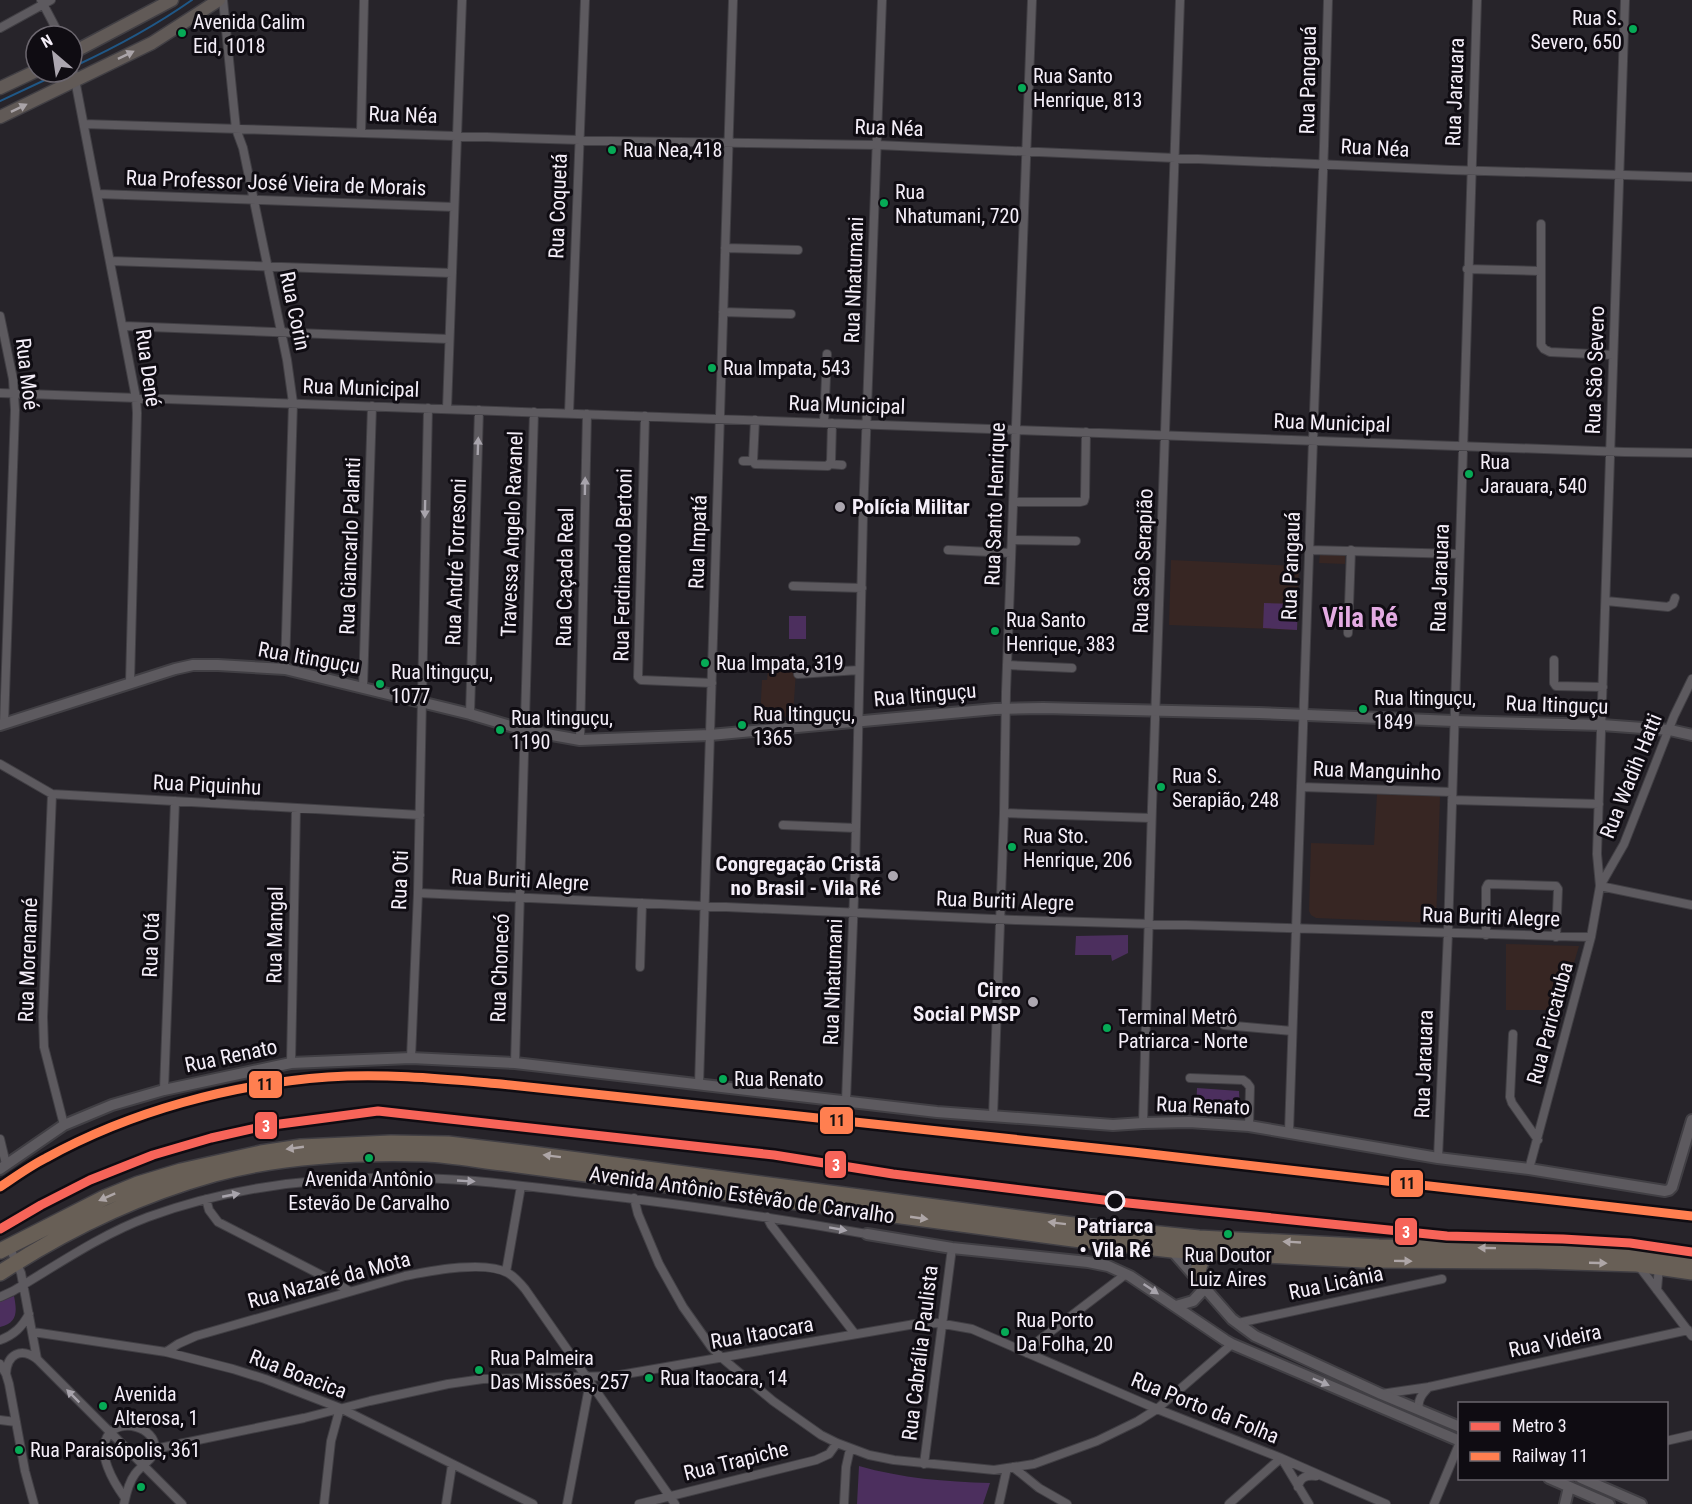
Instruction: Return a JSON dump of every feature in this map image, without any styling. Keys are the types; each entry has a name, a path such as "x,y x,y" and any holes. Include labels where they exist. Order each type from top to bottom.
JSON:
{"highway":[{"name":"Avenida Antônio Estêvão de Carvalho","path":"5,1249 104,1198 138,1184 181,1171 261,1153 301,1147 391,1143 448,1144 543,1155 1157,1234 1379,1246 1597,1250 1692,1259"},
{"name":"Avenida Antônio Estêvão de Carvalho","path":"0,1273 80,1227 196,1180 275,1163 320,1157 375,1154 428,1154 503,1163 1073,1239 1172,1250 1363,1260 1637,1264 1692,1272"},
{"path":"1201,1284 1198,1268 1201,1260 1208,1253"}],"main road":[{"path":"84,47 172,0"},
{"path":"84,73 152,43 221,0"},
{"path":"0,88 24,77"},
{"path":"0,117 61,84"},
{"name":"Rua Itinguçu","path":"2,725 166,671 193,665 242,665 285,669 470,714 524,730 580,740 710,735 858,721 1043,708 1602,725 1670,730 1692,735"},
{"name":"Rua Renato","path":"3,1167 64,1125 112,1105 164,1090 291,1063 411,1058 515,1063 993,1117 1113,1125 1189,1122 1249,1126 1438,1158 1529,1169 1665,1191 1672,1187 1692,1120"},
{"name":"Avenida Antônio Estêvão de Carvalho","path":"867,1234 952,1248 1108,1266 1126,1274 1176,1306 1225,1341 1458,1440"},
{"path":"1157,1234 1238,1323 1255,1336 1458,1426"},
{"path":"1176,1306 1193,1301 1201,1284"},
{"path":"1232,1344 1241,1338 1255,1336"},
{"path":"1552,1480 1569,1487 1581,1498 1609,1504"},
{"path":"1581,1498 1582,1480"},
{"path":"1584,1480 1641,1504"},
{"path":"1565,1504 1569,1487"}],"street":[{"path":"0,28 42,2 51,0"},
{"name":"Rua Corin","path":"221,0 236,129 243,148 287,360 293,403 285,669"},
{"path":"361,132 364,0"},
{"path":"447,409 462,0"},
{"name":"Rua Coquetá","path":"569,413 585,0"},
{"name":"Rua Impatá","path":"699,1085 733,0"},
{"name":"Rua Nhatumani","path":"846,1101 854,913 866,424 882,0"},
{"name":"Rua Santo Henrique","path":"993,1117 1032,0"},
{"name":"Rua São Serapião","path":"1143,1123 1180,0"},
{"name":"Rua Pangauá","path":"1289,1132 1328,0"},
{"name":"Rua Jarauara","path":"1438,1158 1448,933 1477,0"},
{"name":"Rua São Severo","path":"1600,886 1597,854 1625,0"},
{"path":"42,2 54,24"},
{"name":"Rua Dené","path":"75,84 124,326 136,398 130,683"},
{"name":"Rua Néa","path":"84,124 578,140 877,145 1470,171 1692,177"},
{"name":"Rua Professor José Vieira de Morais","path":"98,194 454,207"},
{"path":"1541,224 1540,337 1544,350 1613,355"},
{"path":"725,248 798,250"},
{"path":"111,261 452,273"},
{"path":"1467,269 1540,271"},
{"path":"723,312 791,314"},
{"name":"Rua Moé","path":"0,316 14,393 2,725"},
{"path":"124,326 449,339"},
{"path":"827,354 831,462 829,465"},
{"name":"Rua Municipal","path":"0,393 1692,453"},
{"name":"Rua Giancarlo Palanti","path":"363,687 372,406"},
{"name":"Rua Oti","path":"411,1058 418,893 428,408"},
{"name":"Rua André Torresoni","path":"470,714 479,410"},
{"name":"Travessa Angelo Ravanel","path":"524,730 534,412"},
{"name":"Rua Caçada Real","path":"580,740 587,414"},
{"name":"Rua Ferdinando Bertoni","path":"645,416 638,677 641,680 712,683"},
{"path":"753,461 754,420"},
{"path":"1013,502 1084,501 1086,432"},
{"path":"743,461 753,461 755,464 842,465"},
{"path":"1012,540 1076,541"},
{"path":"948,550 1011,553"},
{"path":"1310,550 1459,554"},
{"path":"1348,633 1351,550"},
{"path":"793,586 861,588"},
{"path":"1606,601 1668,607 1675,598"},
{"path":"1554,660 1556,686 1603,687"},
{"path":"1007,665 1072,668"},
{"path":"798,674 859,670"},
{"name":"Rua Wadih Hatti","path":"1600,886 1624,844 1674,716 1692,679"},
{"name":"Rua Chonecó","path":"515,1063 524,730"},
{"name":"Rua Piquinhu","path":"0,764 52,794 420,815"},
{"name":"Rua Manguinho","path":"1301,787 1599,804"},
{"name":"Rua Morenamé","path":"52,794 43,1017 44,1047 64,1125"},
{"name":"Rua Otá","path":"164,1090 175,801"},
{"name":"Rua Mangal","path":"291,1063 296,808"},
{"path":"1004,813 1152,818"},
{"path":"783,825 856,828"},
{"path":"1486,935 1486,888 1488,884 1557,886 1556,937"},
{"path":"1600,886 1692,904"},
{"name":"Rua Paricatuba","path":"1529,1169 1592,937 1600,886"},
{"name":"Rua Buriti Alegre","path":"418,893 1001,920 1592,937"},
{"path":"640,968 642,903"},
{"path":"1224,1025 1292,1031"},
{"path":"1513,1034 1510,1096 1512,1103 1538,1140"},
{"path":"1190,1078 1242,1080 1247,1083 1250,1087 1249,1126"},
{"path":"0,1139 3,1167"},
{"name":"Avenida Antônio Estêvão de Carvalho","path":"0,1297 83,1249 150,1216 206,1200 291,1182 326,1179 475,1181 634,1198 767,1216 867,1234"},
{"path":"521,1186 506,1272 525,1289 675,1504"},
{"path":"634,1198 638,1214 659,1264 683,1307 712,1348 773,1401 821,1435 850,1449 894,1460 994,1470 1034,1464 1097,1441 1138,1421 1157,1409 1232,1344"},
{"path":"206,1200 209,1210 218,1222 332,1280 349,1291"},
{"path":"767,1216 771,1225 855,1335"},
{"name":"Rua Cabrália Paulista","path":"924,1464 952,1248"},
{"path":"5,1249 17,1262 24,1285 37,1359"},
{"path":"1637,1264 1690,1333"},
{"path":"1657,1290 1659,1266"},
{"name":"Rua Nazaré da Mota","path":"166,1352 196,1336 405,1276 435,1270 463,1268 490,1268 506,1272"},
{"path":"1027,1353 1037,1342 1126,1274"},
{"name":"Rua Licânia","path":"1238,1323 1442,1279"},
{"path":"0,1340 23,1325 29,1314"},
{"name":"Rua Itaocara","path":"155,1449 304,1418 370,1401 483,1379 589,1380 915,1324 943,1323"},
{"name":"Rua Porto da Folha","path":"943,1323 972,1329 1386,1504"},
{"name":"Rua Boacica","path":"33,1332 166,1352 243,1372 340,1408 533,1504"},
{"name":"Rua Videira","path":"1382,1394 1429,1387 1690,1333"},
{"path":"34,1504 6,1374 6,1366 10,1359 23,1353 31,1354 37,1359 182,1504"},
{"path":"0,1364 6,1374"},
{"path":"567,1504 589,1380"},
{"path":"1419,1410 1420,1399 1429,1387"},
{"path":"324,1504 331,1441 340,1408"},
{"path":"0,1420 16,1422"},
{"path":"128,1426 145,1430 154,1441 155,1449 150,1460 136,1473 124,1501 106,1463 104,1450 105,1441 110,1432 128,1426"},
{"path":"1668,1441 1692,1435"},
{"name":"Rua Trapiche","path":"639,1504 816,1460 829,1454 837,1443"},
{"path":"1434,1504 1458,1446"},
{"path":"844,1504 846,1467 850,1449"},
{"path":"1229,1504 1281,1458 1309,1504"},
{"path":"446,1504 452,1465"},
{"path":"999,1504 1010,1468"},
{"path":"1010,1468 1067,1504"},
{"path":"1298,1486 1299,1481 1308,1476 1323,1477"}],"shaded area":[{"path":"1320,554 1345,554 1345,564 1319,563"},
{"path":"1171,560 1299,566 1297,630 1169,625"},
{"path":"1264,603 1298,604 1297,630 1263,628"},
{"path":"789,616 806,616 806,639 789,639"},
{"path":"768,671 796,671 793,716 760,719 762,680 767,680"},
{"path":"1377,794 1440,796 1436,923 1316,918 1309,911 1311,843 1374,845"},
{"path":"1128,935 1128,953 1112,961 1111,955 1075,955 1076,936"},
{"path":"1506,944 1579,946 1560,1010 1506,1010"},
{"path":"1197,1088 1239,1091 1240,1113 1196,1112"},
{"path":"14,1296 15,1316 10,1323 0,1327 0,1302"},
{"path":"859,1466 924,1479 990,1483 983,1504 857,1504"}],"waterway":[{"path":"84,62 135,36 192,0"},
{"path":"0,101 36,84"}],"metro line":[{"name":"3","path":"0,1229 90,1180 153,1155 211,1138 265,1126 378,1111 774,1155 893,1174 1128,1203 1447,1236 1630,1243 1692,1252"}],"rail line":[{"name":"11","path":"0,1187 34,1164 79,1141 112,1126 183,1102 255,1086 328,1077 371,1076 501,1084 1133,1152 1692,1216"}],"place":[{"name":"Rua S. Severo, 650","path":"1633,29"},
{"name":"Avenida Calim Eid, 1018","path":"182,33"},
{"name":"Rua Santo Henrique, 813","path":"1022,88"},
{"name":"Rua Nea,418","path":"612,150"},
{"name":"Rua Nhatumani, 720","path":"884,203"},
{"name":"Rua Impata, 543","path":"712,368"},
{"name":"Rua Jarauara, 540","path":"1469,474"},
{"name":"Polícia Militar","path":"840,507"},
{"name":"Rua Santo Henrique, 383","path":"995,631"},
{"name":"Rua Impata, 319","path":"705,663"},
{"name":"Rua Itinguçu, 1077","path":"380,684"},
{"name":"Rua Itinguçu, 1849","path":"1363,709"},
{"name":"Rua Itinguçu, 1365","path":"742,725"},
{"name":"Rua Itinguçu, 1190","path":"500,730"},
{"name":"Rua S. Serapião, 248","path":"1161,787"},
{"name":"Rua Sto. Henrique, 206","path":"1012,847"},
{"name":"Congregação Cristã no Brasil - Vila Ré","path":"893,876"},
{"name":"Circo Social PMSP","path":"1033,1002"},
{"name":"Terminal Metrô Patriarca - Norte","path":"1107,1028"},
{"name":"Rua Renato","path":"723,1079"},
{"name":"Avenida Antônio Estevão De Carvalho","path":"369,1158"},
{"name":"Patriarca • Vila Ré","path":"1115,1201"},
{"name":"Rua Doutor Luiz Aires","path":"1228,1234"},
{"name":"Rua Porto Da Folha, 20","path":"1005,1332"},
{"name":"Rua Palmeira Das Missões, 257","path":"479,1370"},
{"name":"Rua Itaocara, 14","path":"649,1378"},
{"name":"Avenida Alterosa, 1","path":"103,1406"},
{"name":"Rua Paraisópolis, 361","path":"19,1450"}],"district":[{"name":"Vila Ré","path":"1360,618"}]}
